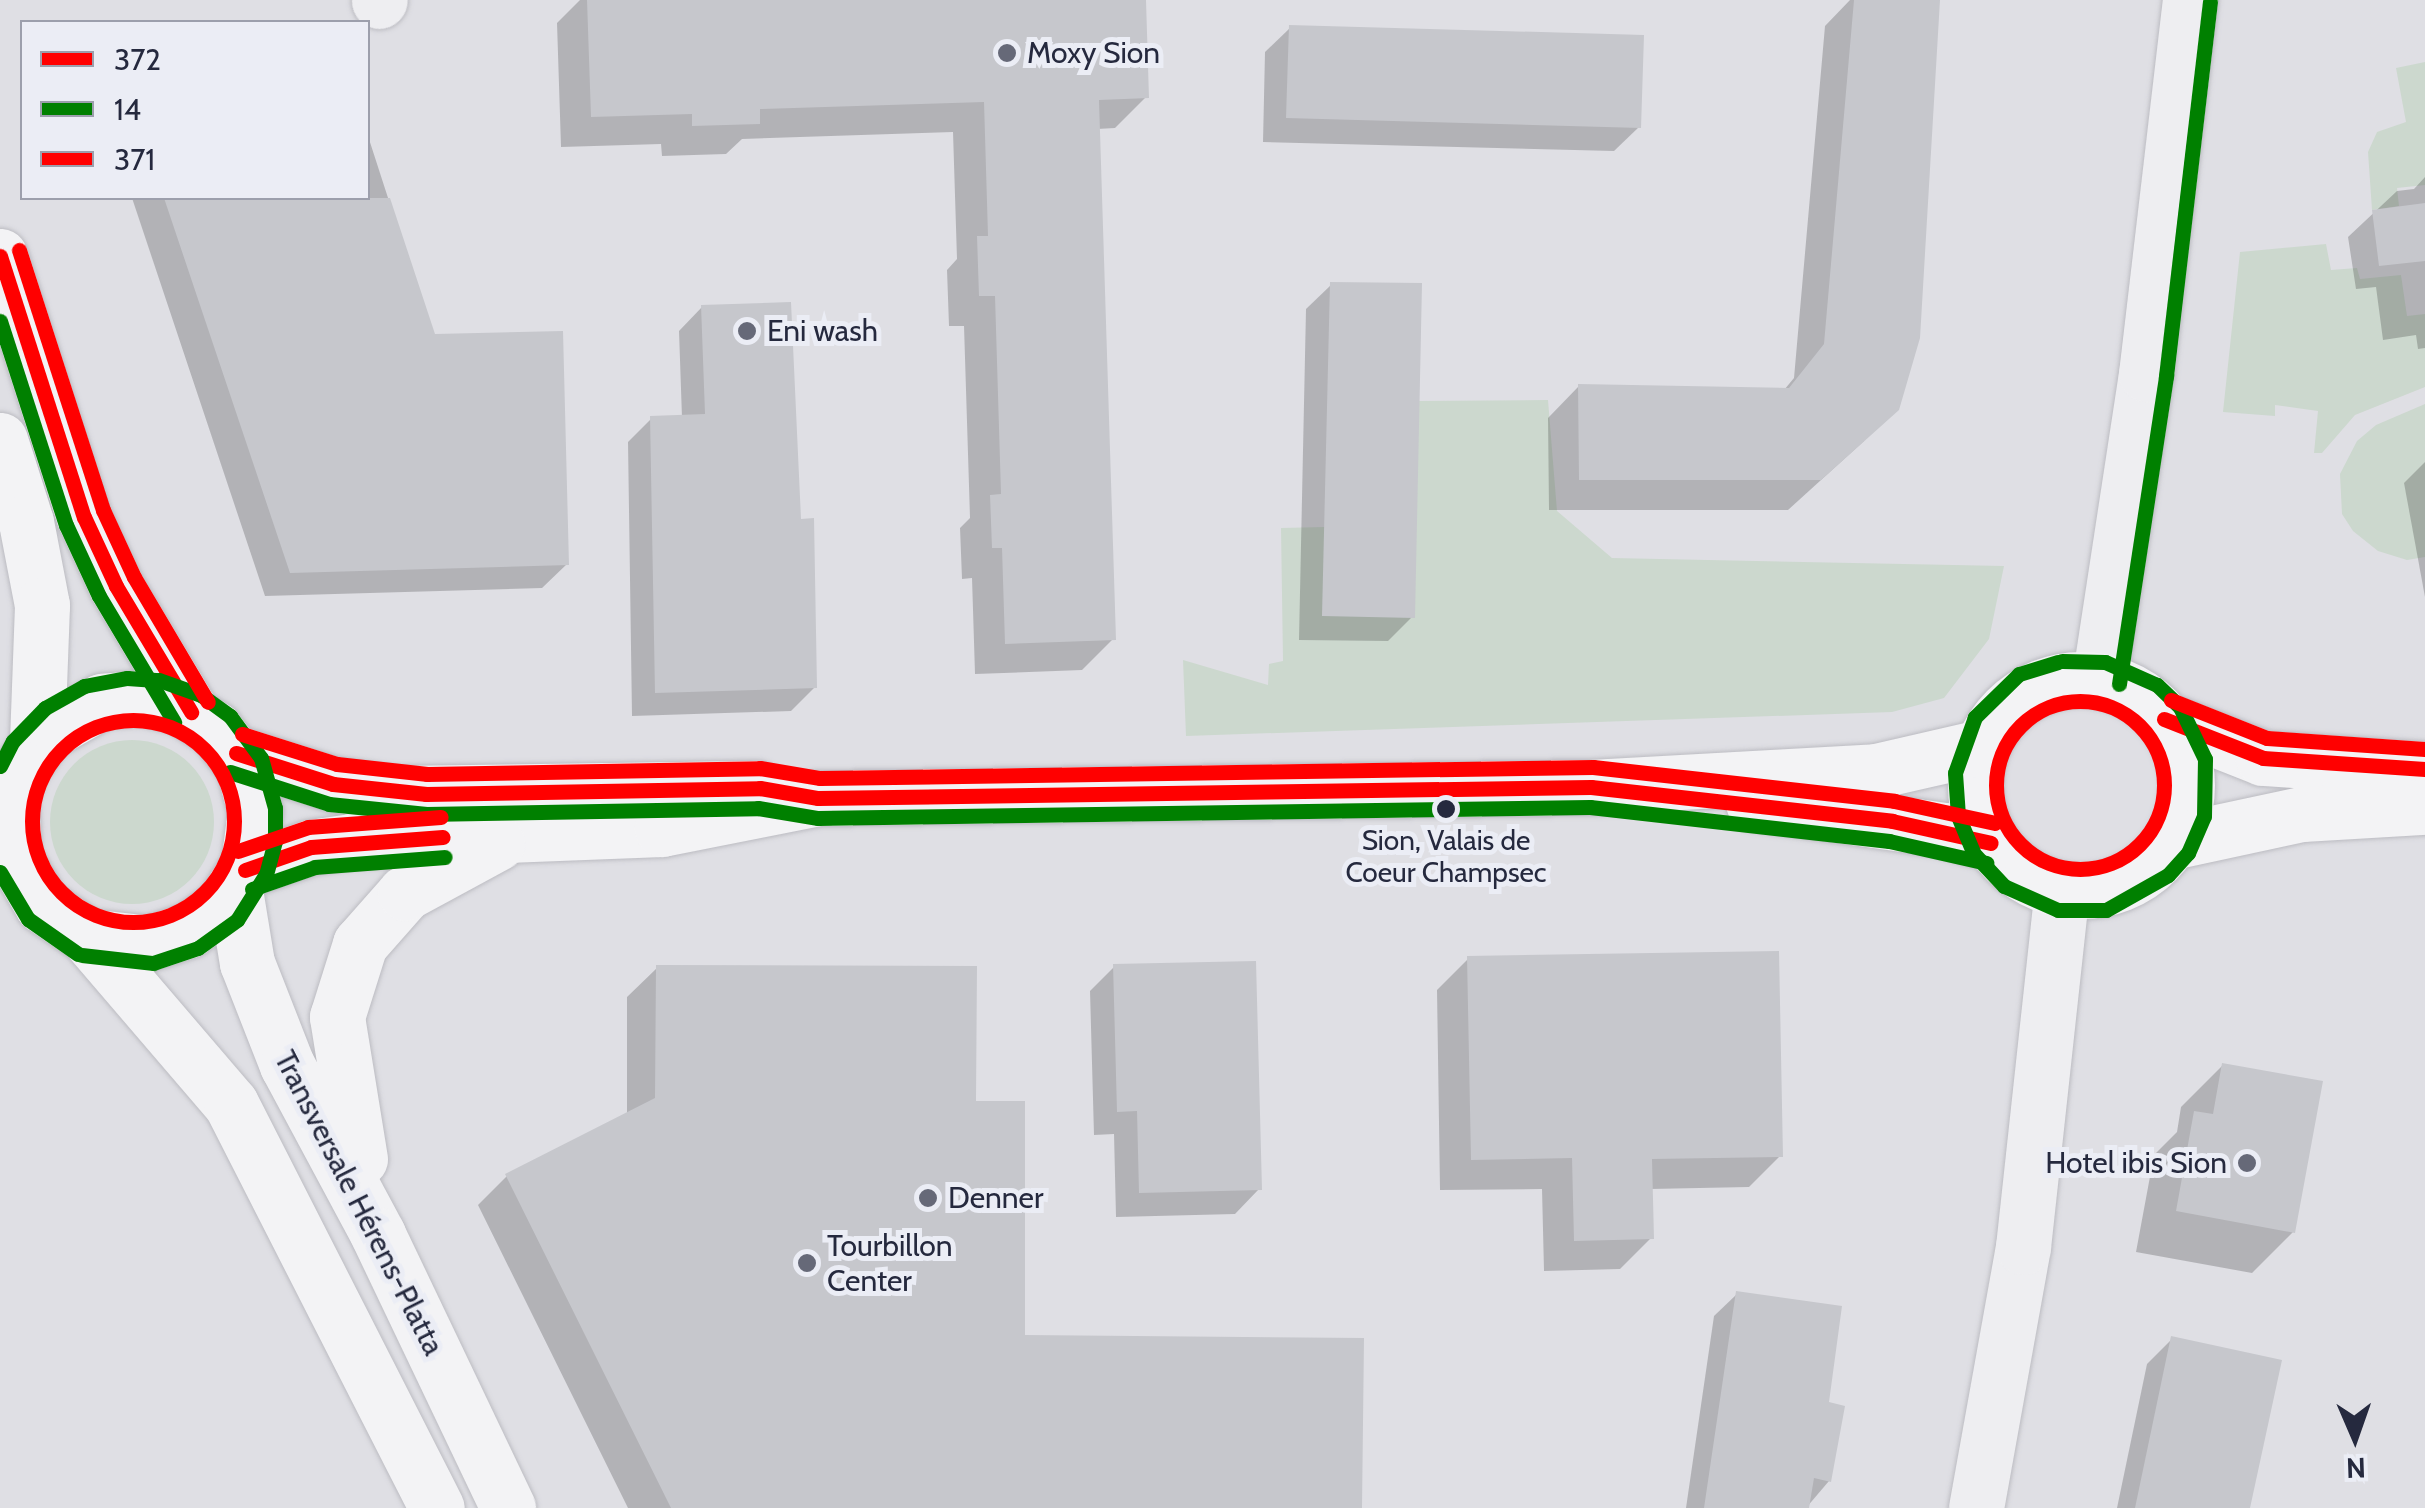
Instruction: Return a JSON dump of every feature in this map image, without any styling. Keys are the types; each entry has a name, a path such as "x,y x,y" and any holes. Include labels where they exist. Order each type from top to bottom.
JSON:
{"street":[{"path":"2098,681 2146,374 2190,0"},
{"path":"0,256 84,517 116,586 191,712 236,753 332,784 394,793 760,788 818,798 1591,786 1876,770 1982,747"},
{"path":"0,440 26,522 42,605 9,812 14,857 33,894 75,929 231,1104 437,1508"},
{"path":"2164,719 2180,747 2187,780 2184,812 2170,842 2122,883 2062,890 2015,869 1991,843 1975,794 1982,747 2003,713 2030,691 2064,680 2098,681 2123,688 2164,719 2263,758 2425,769"},
{"path":"18,770 66,716 102,701 154,700 191,712"},
{"path":"0,906 128,944 169,938 206,919 240,880 255,811 236,753"},
{"path":"1591,786 1892,821 1991,843"},
{"path":"240,880 352,841 662,830 818,798"},
{"path":"2170,842 2302,814 2425,807"},
{"path":"378,1235 339,1050 337,1017 346,980 360,944 405,893 509,836"},
{"name":"Transversale Hérens-Platta","path":"240,880 247,963 288,1065 378,1235 508,1508"},
{"path":"1976,1508 2023,1247 2062,890"}],"shaded area":[{"path":"2425,62 2425,185 2397,188 2399,206 2372,210 2368,152 2377,132 2406,122 2396,68"},
{"path":"2326,244 2331,270 2357,268 2360,279 2401,275 2407,316 2425,314 2425,387 2355,415 2322,453 2314,453 2318,411 2275,405 2275,416 2223,412 2240,252"},
{"path":"1548,400 1557,511 1612,558 2004,566 1989,639 1944,698 1892,712 1186,736 1183,660 1268,685 1269,664 1283,661 1281,528 1324,527 1419,401"},
{"path":"2425,404 2425,557 2407,560 2378,551 2353,531 2342,514 2340,474 2357,441 2376,425"},
{"path":"132,740 163,746 190,764 208,791 214,822 208,853 190,880 163,898 132,904 101,898 74,880 56,853 50,822 56,791 74,764 101,746"}],"building":[{"path":"587,0 1146,0 1149,98 1099,100 1116,640 1005,644 1002,548 992,548 990,495 1001,494 995,296 979,296 977,236 988,236 984,102 760,109 760,124 692,126 692,114 591,117"},
{"path":"1854,0 1940,0 1920,338 1899,410 1821,480 1579,480 1578,384 1789,388 1824,344"},
{"path":"1289,25 1644,35 1641,128 1286,118"},
{"path":"390,198 435,334 563,331 569,565 290,573 165,200"},
{"path":"2425,203 2425,261 2379,266 2372,210"},
{"path":"1330,282 1422,283 1415,618 1322,616"},
{"path":"791,302 801,519 814,518 817,688 655,693 650,416 705,414 701,305"},
{"path":"1779,951 1783,1157 1652,1159 1654,1239 1574,1241 1572,1158 1471,1160 1467,956"},
{"path":"1256,961 1262,1190 1139,1193 1137,1111 1117,1112 1113,964"},
{"name":"Tourbillon Center","path":"656,965 977,966 976,1101 1025,1101 1025,1335 1364,1338 1362,1508 671,1508 505,1174 655,1098"},
{"name":"Hotel ibis Sion","path":"2222,1063 2323,1081 2295,1233 2176,1211 2194,1111 2213,1114"},
{"path":"1736,1291 1842,1306 1829,1402 1845,1406 1831,1482 1814,1478 1809,1508 1704,1508"},
{"path":"2171,1336 2282,1360 2250,1508 2135,1508"}],"transit line":[{"name":"14","path":"2119,684 2166,376 2210,2"},
{"name":"371","path":"19,250 103,510 134,577 208,702"},
{"name":"372","path":"0,256 84,517 116,586 191,712"},
{"name":"14","path":"0,321 66,525 99,596 174,722"},
{"name":"14","path":"2058,662 2019,674 1975,717 1955,773 1958,816 1974,854 2004,886 2058,910 2106,910 2168,875 2188,853 2204,816 2205,759 2180,707 2157,685 2105,662 2062,661"},
{"name":"14","path":"0,766 13,741 45,708 84,686 127,678 159,680 201,695 230,716 261,758 275,808 275,841 266,874 237,920 198,948 153,963 82,955"},
{"name":"371","path":"2171,700 2267,738 2425,749"},
{"name":"371","path":"2080,701 2112,707 2140,725 2158,753 2164,785 2158,817 2140,845 2112,863 2080,869 2048,863 2020,845 2002,817 1996,785 2002,753 2020,725 2048,707 2080,701"},
{"name":"372","path":"2164,719 2263,758 2425,769"},
{"name":"371","path":"133,720 172,727 205,749 227,782 234,821 227,860 205,893 172,915 133,922 94,915 61,893 39,860 32,821 39,782 61,749 94,727 133,720"},
{"name":"371","path":"242,734 337,764 427,774 760,768 820,778 1593,767 1894,801 1995,823"},
{"name":"372","path":"236,753 333,784 426,794 760,788 818,798 1591,787 1892,821 1991,843"},
{"name":"14","path":"230,772 329,804 426,814 758,808 818,818 1590,807 1889,841 1987,863"},
{"name":"371","path":"238,851 308,827 441,817"},
{"name":"372","path":"245,870 311,847 443,837"},
{"name":"14","path":"252,889 315,867 445,857"},
{"name":"14","path":"0,872 28,919 78,954"}],"place":[{"name":"Moxy Sion","path":"1007,53"},
{"name":"Eni wash","path":"747,331"},
{"name":"Sion, Valais de Coeur Champsec","path":"1446,809"},
{"name":"Hotel ibis Sion","path":"2247,1163"},
{"name":"Denner","path":"928,1198"},
{"name":"Tourbillon Center","path":"807,1263"}]}
